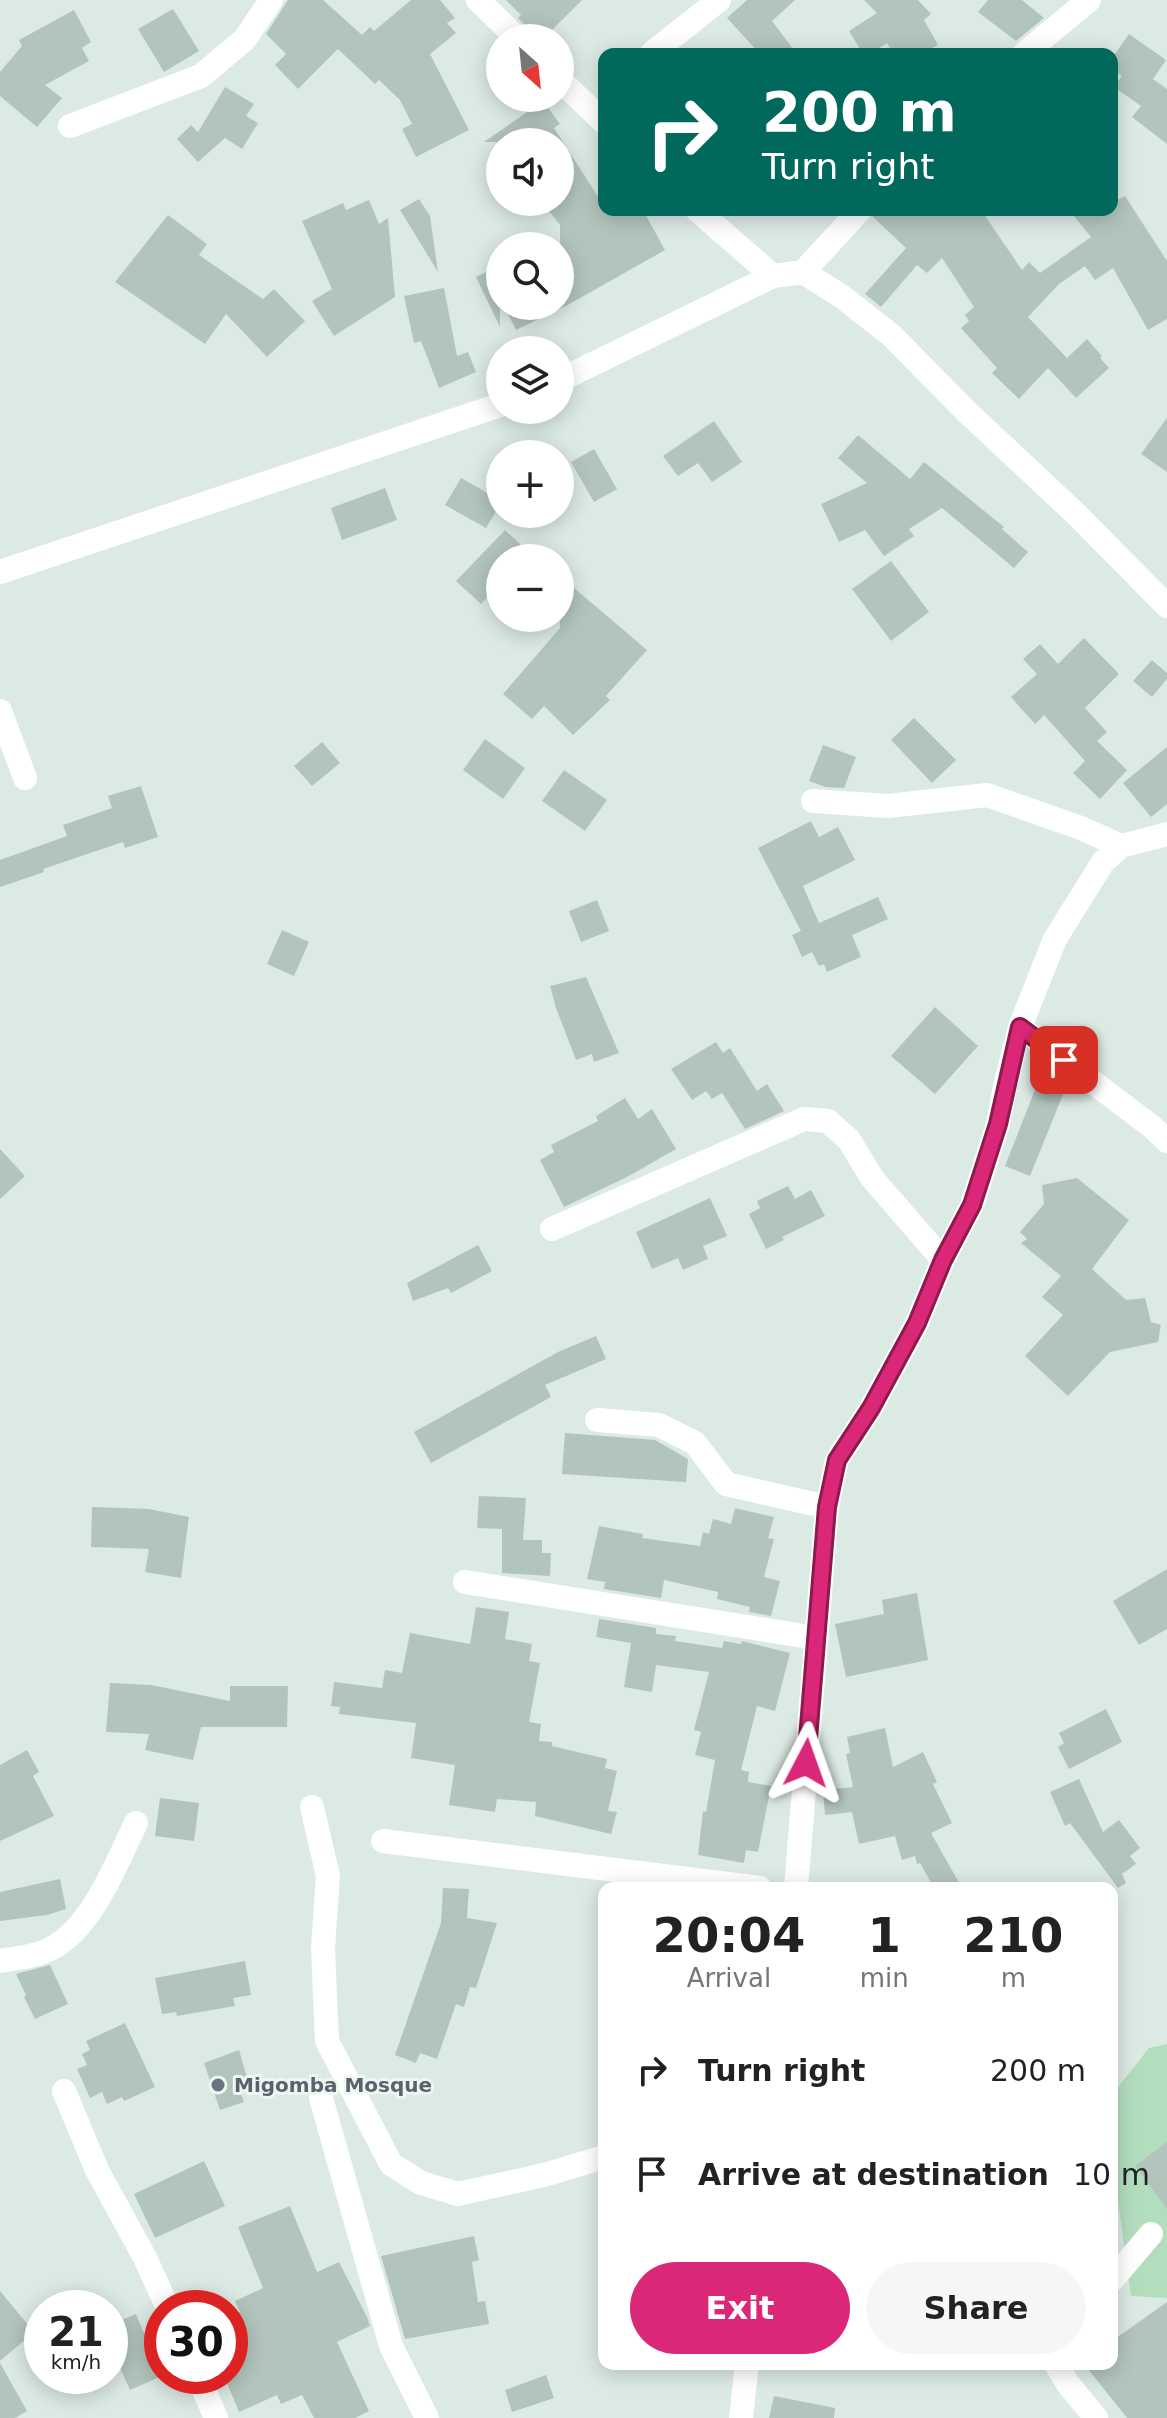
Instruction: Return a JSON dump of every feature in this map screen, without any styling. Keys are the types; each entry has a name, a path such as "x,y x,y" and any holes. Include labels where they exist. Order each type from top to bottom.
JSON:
{"street":[{"path":"70,126 201,76 245,39 271,0"},
{"path":"478,0 503,24"},
{"path":"659,48 719,0"},
{"path":"1031,48 1089,0"},
{"path":"574,90 598,107"},
{"path":"704,216 773,276"},
{"path":"574,373 773,276 803,272 854,216"},
{"path":"803,272 841,296 891,335 1167,606"},
{"path":"0,572 486,410"},
{"path":"0,711 25,778"},
{"path":"813,801 888,806 987,795 1055,818 1121,846"},
{"path":"796,1882 827,1507 837,1460 871,1408 917,1323 943,1260 972,1205 984,1173 1020,1027 1055,939 1103,862 1121,846 1167,834"},
{"path":"1020,1027 1167,1141"},
{"path":"552,1229 804,1119 828,1121 849,1140 872,1178 943,1260"},
{"path":"597,1420 659,1425 695,1443 726,1484 827,1507"},
{"path":"465,1582 816,1638"},
{"path":"312,1807 328,1876 323,1948 327,2041 391,2164 421,2183 458,2194 544,2175 598,2159"},
{"path":"0,1961 53,1948 71,1935 93,1906 136,1823"},
{"path":"383,1841 712,1882"},
{"path":"64,2091 97,2170 160,2290"},
{"path":"321,2098 391,2346 427,2418"},
{"path":"1118,2273 1151,2234"},
{"path":"741,2418 746,2370"},
{"path":"1060,2370 1096,2418"},
{"path":"206,2394 216,2418"}],"green space":[{"path":"1167,2044 1167,2298 1131,2296 1118,2202 1118,2087 1149,2048"}],"building":[{"path":"288,0 323,0 362,35 370,27 374,31 411,0 440,0 455,18 447,23 456,33 430,54 469,130 416,157 402,129 412,124 400,100 379,80 375,84 338,49 298,89 275,65 286,54 266,34"},
{"path":"506,0 582,0 558,24 524,24 518,18 521,15"},
{"path":"747,0 795,0 772,21 792,48 754,48 727,18"},
{"path":"864,0 918,0 931,14 924,20 938,45 932,48 890,48 887,43 879,48 859,48 849,31 877,13"},
{"path":"988,0 1022,0 1044,18 1016,41 978,12"},
{"path":"173,9 199,51 164,72 138,29"},
{"path":"74,10 91,42 82,48 89,61 45,85 62,98 37,127 0,96 0,72 22,46 19,40"},
{"path":"1129,34 1166,60 1153,79 1167,89 1167,144 1132,117 1141,106 1118,90 1122,76 1118,73 1118,50"},
{"path":"225,87 254,104 246,116 258,123 242,149 225,138 198,162 177,139 191,125 198,132"},
{"path":"527,112 551,112 560,124 554,128 504,128"},
{"path":"574,159 598,197 598,216 646,216 665,250 574,301 574,232 560,232 560,225 553,216 574,216"},
{"path":"1125,196 1167,261 1167,319 1148,330 1113,268 1095,280 1085,266 1059,284 1028,317 1067,358 1087,339 1109,368 1076,398 1048,368 1019,399 992,373 997,368 961,328 969,321 965,315 974,307 942,258 927,273 917,265 881,307 865,294 906,248 873,216 985,216 1022,270 1029,262 1040,273 1091,237 1074,216 1118,216 1118,200"},
{"path":"419,199 430,216 438,272 400,210"},
{"path":"369,200 379,224 388,218 395,297 334,336 312,301 332,289 302,221 343,203 346,210"},
{"path":"168,215 207,244 199,255 263,299 274,289 305,321 267,357 226,314 205,344 115,282"},
{"path":"486,272 486,298 476,277"},
{"path":"444,288 457,356 468,352 476,372 439,388 421,341 414,343 404,296"},
{"path":"511,320 537,320 516,330"},
{"path":"1167,418 1167,472 1141,454"},
{"path":"714,421 742,462 712,482 698,463 678,476 663,456"},
{"path":"858,435 910,479 924,462 1004,527 1002,529 1028,552 1014,568 942,508 909,529 914,536 884,556 865,530 839,542 821,504 867,483 838,458"},
{"path":"594,449 617,489 594,502 574,467 574,460"},
{"path":"461,478 486,492 486,528 445,505"},
{"path":"385,488 397,520 342,540 331,508"},
{"path":"505,530 520,544 492,544"},
{"path":"486,550 486,599 481,604 456,581"},
{"path":"891,561 929,612 891,641 852,589"},
{"path":"574,588 647,650 606,696 610,700 573,735 544,706 532,719 503,694 557,632 574,632"},
{"path":"1084,638 1119,674 1085,708 1107,732 1097,741 1127,770 1100,799 1073,773 1085,761 1044,715 1035,724 1011,697 1037,674 1023,659 1040,644 1058,664"},
{"path":"1152,660 1167,673 1167,679 1152,697 1133,681"},
{"path":"914,718 956,760 932,783 891,740"},
{"path":"485,739 525,768 503,799 463,770"},
{"path":"322,742 340,763 312,786 294,766"},
{"path":"823,745 856,757 844,788 825,787 809,781"},
{"path":"1167,747 1167,804 1151,817 1123,783"},
{"path":"564,770 607,800 585,831 542,801"},
{"path":"141,786 158,837 125,848 123,842 0,887 0,860 67,836 63,825 112,808 108,796"},
{"path":"811,821 819,837 838,827 855,860 803,886 819,923 878,897 888,919 852,935 861,957 827,972 824,964 819,966 812,952 802,957 792,935 801,931 758,848"},
{"path":"597,900 609,931 581,942 569,911"},
{"path":"282,930 309,942 294,976 267,964"},
{"path":"586,977 619,1053 594,1062 592,1054 576,1060 550,986"},
{"path":"935,1007 978,1046 935,1094 891,1056"},
{"path":"716,1042 723,1053 730,1048 757,1091 767,1084 784,1111 745,1129 722,1093 712,1099 706,1091 692,1100 671,1069"},
{"path":"1038,1082 1064,1092 1030,1176 1005,1166"},
{"path":"625,1098 638,1119 652,1109 676,1149 564,1207 540,1160 554,1152 551,1145 598,1121 596,1116"},
{"path":"0,1149 25,1176 0,1199"},
{"path":"1077,1178 1129,1220 1092,1269 1126,1300 1145,1298 1151,1322 1161,1325 1158,1342 1110,1352 1068,1396 1025,1356 1063,1315 1042,1297 1061,1276 1021,1243 1027,1239 1020,1232 1044,1204 1042,1185"},
{"path":"788,1186 795,1199 811,1190 825,1216 782,1237 784,1240 766,1249 749,1214 760,1208 757,1201"},
{"path":"710,1198 727,1236 703,1246 708,1259 683,1270 678,1258 652,1269 636,1232"},
{"path":"478,1245 492,1271 451,1293 448,1288 413,1301 407,1283"},
{"path":"596,1336 606,1359 545,1385 551,1397 431,1463 414,1432 558,1352"},
{"path":"565,1433 655,1440 688,1459 686,1482 562,1474"},
{"path":"479,1496 526,1498 523,1540 542,1540 542,1553 551,1553 550,1576 502,1573 502,1529 477,1528"},
{"path":"92,1507 149,1509 189,1517 181,1578 145,1572 149,1549 91,1547"},
{"path":"735,1508 774,1517 768,1538 774,1539 764,1577 780,1581 771,1616 749,1612 750,1607 717,1599 718,1592 664,1580 661,1598 604,1589 605,1582 587,1579 599,1526 643,1534 642,1538 700,1546 703,1532 709,1534 713,1519 731,1524"},
{"path":"1167,1569 1167,1629 1139,1645 1113,1601"},
{"path":"917,1593 928,1660 846,1677 835,1624 884,1614 882,1600"},
{"path":"476,1607 509,1612 505,1639 532,1644 529,1661 540,1663 529,1722 541,1724 539,1741 607,1759 605,1768 617,1771 608,1811 617,1812 611,1834 535,1816 536,1802 497,1799 495,1812 449,1805 455,1765 411,1758 416,1723 339,1714 340,1707 331,1706 334,1682 382,1688 385,1670 402,1673 410,1633 470,1644"},
{"path":"599,1619 656,1628 656,1634 676,1636 675,1641 722,1648 724,1641 741,1644 742,1641 790,1653 775,1711 757,1706 741,1770 749,1772 748,1782 771,1786 758,1852 746,1850 744,1863 698,1855 703,1811 706,1812 715,1760 695,1755 701,1732 694,1730 709,1672 656,1665 652,1692 624,1687 631,1643 596,1637"},
{"path":"110,1683 151,1685 230,1701 230,1686 288,1686 287,1727 201,1727 193,1760 145,1750 149,1734 106,1732"},
{"path":"1106,1709 1122,1742 1069,1769 1058,1747 1064,1743 1059,1733"},
{"path":"885,1728 893,1767 923,1752 937,1782 933,1784 952,1823 931,1833 959,1882 931,1882 920,1863 917,1864 915,1856 902,1860 895,1836 859,1844 852,1812 825,1815 823,1790 853,1787 846,1754 850,1753 847,1737"},
{"path":"27,1750 39,1772 33,1776 54,1816 0,1841 0,1765"},
{"path":"1079,1779 1103,1832 1119,1820 1140,1848 1130,1856 1136,1864 1122,1874 1126,1883 1118,1888 1118,1882 1114,1882 1070,1823 1065,1826 1050,1792"},
{"path":"160,1798 199,1803 194,1841 155,1836"},
{"path":"60,1879 66,1909 47,1915 0,1921 0,1892"},
{"path":"443,1888 469,1889 467,1918 497,1923 476,1988 470,1987 464,2007 456,2004 437,2059 420,2053 416,2063 395,2055 441,1923"},
{"path":"245,1961 251,1995 233,1998 235,2006 177,2016 176,2012 162,2014 155,1978"},
{"path":"50,1965 68,2004 35,2019 16,1974"},
{"path":"125,2023 155,2087 124,2101 122,2097 107,2104 102,2092 90,2098 77,2069 87,2065 82,2054 90,2050 86,2041"},
{"path":"239,2050 250,2088 240,2091 244,2102 220,2110 204,2063"},
{"path":"1167,2142 1167,2209 1135,2166"},
{"path":"204,2161 225,2206 155,2238 134,2194"},
{"path":"290,2206 317,2272 339,2262 370,2326 337,2342 369,2411 355,2418 314,2418 302,2395 281,2404 277,2395 239,2412 232,2394 248,2394 248,2295 263,2288 238,2227"},
{"path":"474,2236 479,2260 472,2262 478,2302 485,2301 489,2324 405,2339 381,2256"},
{"path":"0,2291 24,2320 24,2341 0,2361"},
{"path":"1167,2302 1167,2418 1127,2418 1089,2370 1118,2370 1118,2337"},
{"path":"136,2314 144,2333 144,2384 130,2390 128,2386 128,2317"},
{"path":"0,2363 27,2411 15,2418 0,2418"},
{"path":"546,2375 554,2398 512,2412 505,2390"},
{"path":"774,2396 835,2408 834,2418 769,2418"}],"place":[{"name":"Migomba Mosque","path":"218,2085"}],"route":[{"path":"806,1763 827,1507 837,1460 871,1408 917,1323 943,1260 972,1205 998,1124 1020,1027 1064,1060"}]}
